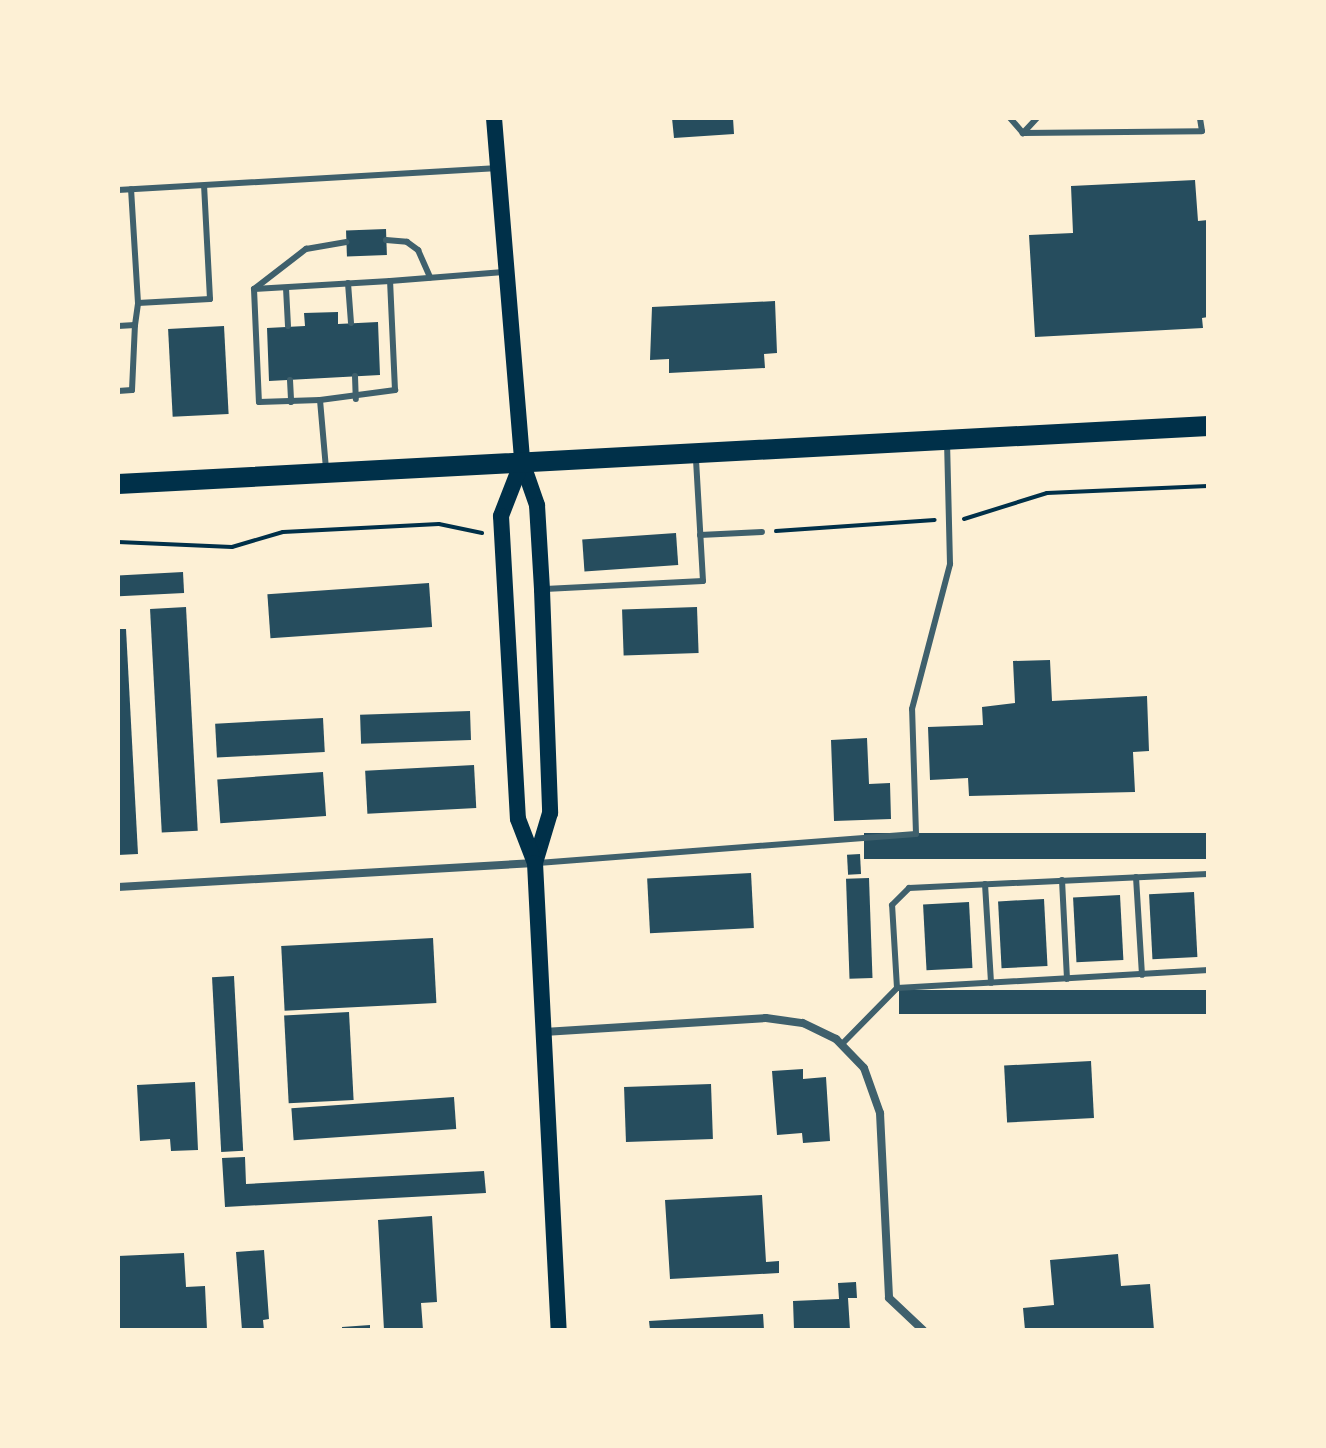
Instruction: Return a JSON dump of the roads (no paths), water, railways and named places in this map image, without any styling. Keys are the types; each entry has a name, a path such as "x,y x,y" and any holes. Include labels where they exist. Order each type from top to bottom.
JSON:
{"main road":[{"path":"494,118 522,462 537,505 542,590 550,813 535,863"},
{"path":"118,484 1208,426"},
{"path":"522,462 501,516 518,819 535,863 559,1330"}],"street":[{"path":"118,887 535,863"},
{"path":"543,1032 775,1018 803,1023 842,1044 864,1068 880,1113 889,1298 923,1330"}],"lane":[{"path":"1010,118 1023,133 1202,131 1200,118"},
{"path":"1023,133 1037,118"},
{"path":"118,190 498,168"},
{"path":"138,303 210,299 204,186"},
{"path":"118,391 132,390 138,303 131,189"},
{"path":"386,240 407,242 418,250 430,277"},
{"path":"254,289 306,249 346,242"},
{"path":"254,289 508,272"},
{"path":"254,289 259,402 356,399 395,390 390,281"},
{"path":"348,283 351,323"},
{"path":"286,288 288,326"},
{"path":"118,326 135,325"},
{"path":"355,376 356,399"},
{"path":"290,380 291,402"},
{"path":"320,400 326,473"},
{"path":"535,863 916,834 912,709 950,564 953,519 947,439"},
{"path":"542,590 703,581 696,452"},
{"path":"700,535 762,532"},
{"path":"897,988 892,905 909,888 1208,874"},
{"path":"1136,877 1142,975"},
{"path":"1062,880 1067,979"},
{"path":"985,884 991,983"},
{"path":"842,1044 897,988 1208,970"}]}
